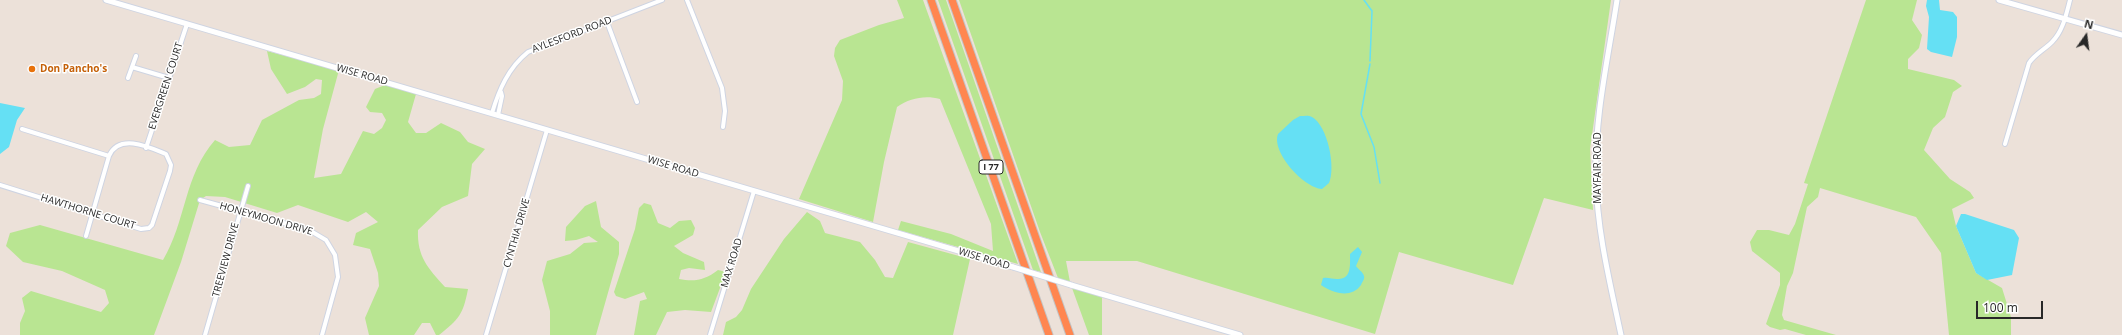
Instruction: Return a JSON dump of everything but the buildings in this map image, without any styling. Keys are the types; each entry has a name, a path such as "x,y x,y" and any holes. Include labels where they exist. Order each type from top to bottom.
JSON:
{"highway":[{"name":"I 77","path":"932,0 1049,335"},
{"name":"I 77","path":"952,0 1070,335"}],"street":[{"name":"WISE ROAD","path":"106,0 1240,335"},
{"name":"AYLESFORD ROAD","path":"498,115 502,96 501,92 506,78 516,62 528,52 662,0"},
{"path":"687,0 722,88 725,111 723,127"},
{"name":"MAYFAIR ROAD","path":"1617,0 1598,122 1596,178 1598,218 1621,335"},
{"path":"1999,0 2122,35"},
{"path":"2005,144 2029,63 2036,54 2053,41 2061,29 2070,0"},
{"path":"607,22 637,102"},
{"name":"EVERGREEN COURT","path":"146,148 187,24"},
{"path":"128,78 136,56"},
{"path":"132,67 169,78"},
{"name":"AYLESFORD ROAD","path":"492,113 497,95 501,92"},
{"path":"22,129 109,156"},
{"name":"CYNTHIA DRIVE","path":"486,335 547,130"},
{"path":"86,236 109,156 118,144 127,142 146,148"},
{"name":"HAWTHORNE COURT","path":"0,185 141,229 149,228 152,225 171,165 166,154 146,148"},
{"name":"TREEVIEW DRIVE","path":"206,335 248,186"},
{"name":"MAX ROAD","path":"710,335 754,191"},
{"name":"HONEYMOON DRIVE","path":"200,200 240,210 313,232 323,237 331,246 337,259 338,277 322,335"}],"green space":[{"path":"897,0 923,0 1018,264 898,230 901,221 951,234 993,251 991,224 940,99 923,97 912,99 897,107 884,162 873,222 799,199 842,100 843,81 834,56 835,48 840,40 879,25 904,18"},
{"path":"938,0 946,0 1041,272 1033,270"},
{"path":"959,0 1611,0 1590,149 1593,210 1544,198 1513,285 1399,252 1375,334 1137,261 1066,261 1070,282 1058,278 1040,232"},
{"path":"1866,0 1917,0 1912,20 1922,35 1919,48 1908,59 1908,69 1954,80 1962,86 1953,92 1945,117 1933,128 1924,150 1950,179 1970,192 1974,198 1952,209 1956,226 1976,273 2002,288 2011,317 2011,335 1949,335 1941,253 1916,217 1820,188 1818,197 1807,207 1793,273 1787,286 1782,315 1784,320 1836,335 1806,335 1785,329 1780,330 1766,324 1780,285 1780,273 1752,251 1750,242 1757,230 1769,230 1789,235 1795,224 1808,184 1804,183"},
{"path":"267,51 339,70 323,129 314,178 341,174 363,131 374,134 382,128 386,120 382,113 370,112 366,107 375,89 385,85 416,94 408,122 416,133 426,133 441,123 460,132 468,142 485,149 472,164 468,196 442,207 418,230 419,248 425,262 433,274 445,287 468,289 462,311 456,320 439,335 436,335 430,323 422,323 414,335 369,335 365,318 379,286 378,273 370,249 353,245 356,233 378,222 366,212 348,222 298,205 277,213 225,197 206,196 200,200 181,262 154,335 20,335 20,323 25,311 22,298 31,291 101,312 109,303 105,290 62,271 23,262 6,246 10,233 40,225 163,260 171,245 197,168 215,140 229,147 250,145 262,120 299,100 314,98 321,94 322,80 316,79 305,87 287,94 271,69"},
{"path":"596,201 601,227 619,242 619,254 596,335 550,335 550,311 542,280 547,261 570,254 584,243 598,242 589,236 576,240 565,241 566,227 585,206"},
{"path":"644,203 651,205 658,223 670,228 679,221 691,220 695,228 693,235 674,246 683,253 704,262 705,270 689,268 681,270 679,279 695,280 709,276 718,270 726,272 711,312 685,310 667,312 656,335 634,335 640,301 647,299 644,292 625,299 616,296 614,292 635,229 639,208"},
{"path":"807,212 820,221 825,233 860,242 875,260 885,277 893,278 908,242 970,259 953,335 723,335 726,322 736,317 742,310 751,289 784,239"},
{"path":"1072,288 1102,297 1102,335 1089,335"}],"water":[{"path":"1927,0 1939,0 1940,10 1953,12 1957,17 1957,37 1952,57 1931,52 1927,49 1929,17 1926,6"},
{"path":"0,103 25,108 17,120 9,147 0,154"},
{"path":"1300,116 1312,117 1318,122 1326,138 1332,168 1329,183 1322,189 1307,183 1298,176 1284,159 1279,150 1277,141 1278,134 1293,120"},
{"path":"1961,214 2014,230 2019,238 2012,275 1987,280 1976,273 1956,226"},
{"path":"1358,247 1362,252 1356,266 1363,273 1364,277 1361,285 1352,292 1342,293 1336,292 1321,285 1323,278 1342,279 1348,274 1350,254"}],"waterway":[{"path":"1364,0 1372,11 1370,61"},
{"path":"1370,64 1361,114 1374,147 1380,183"}],"place":[{"name":"Don Pancho's","path":"32,69"}]}
